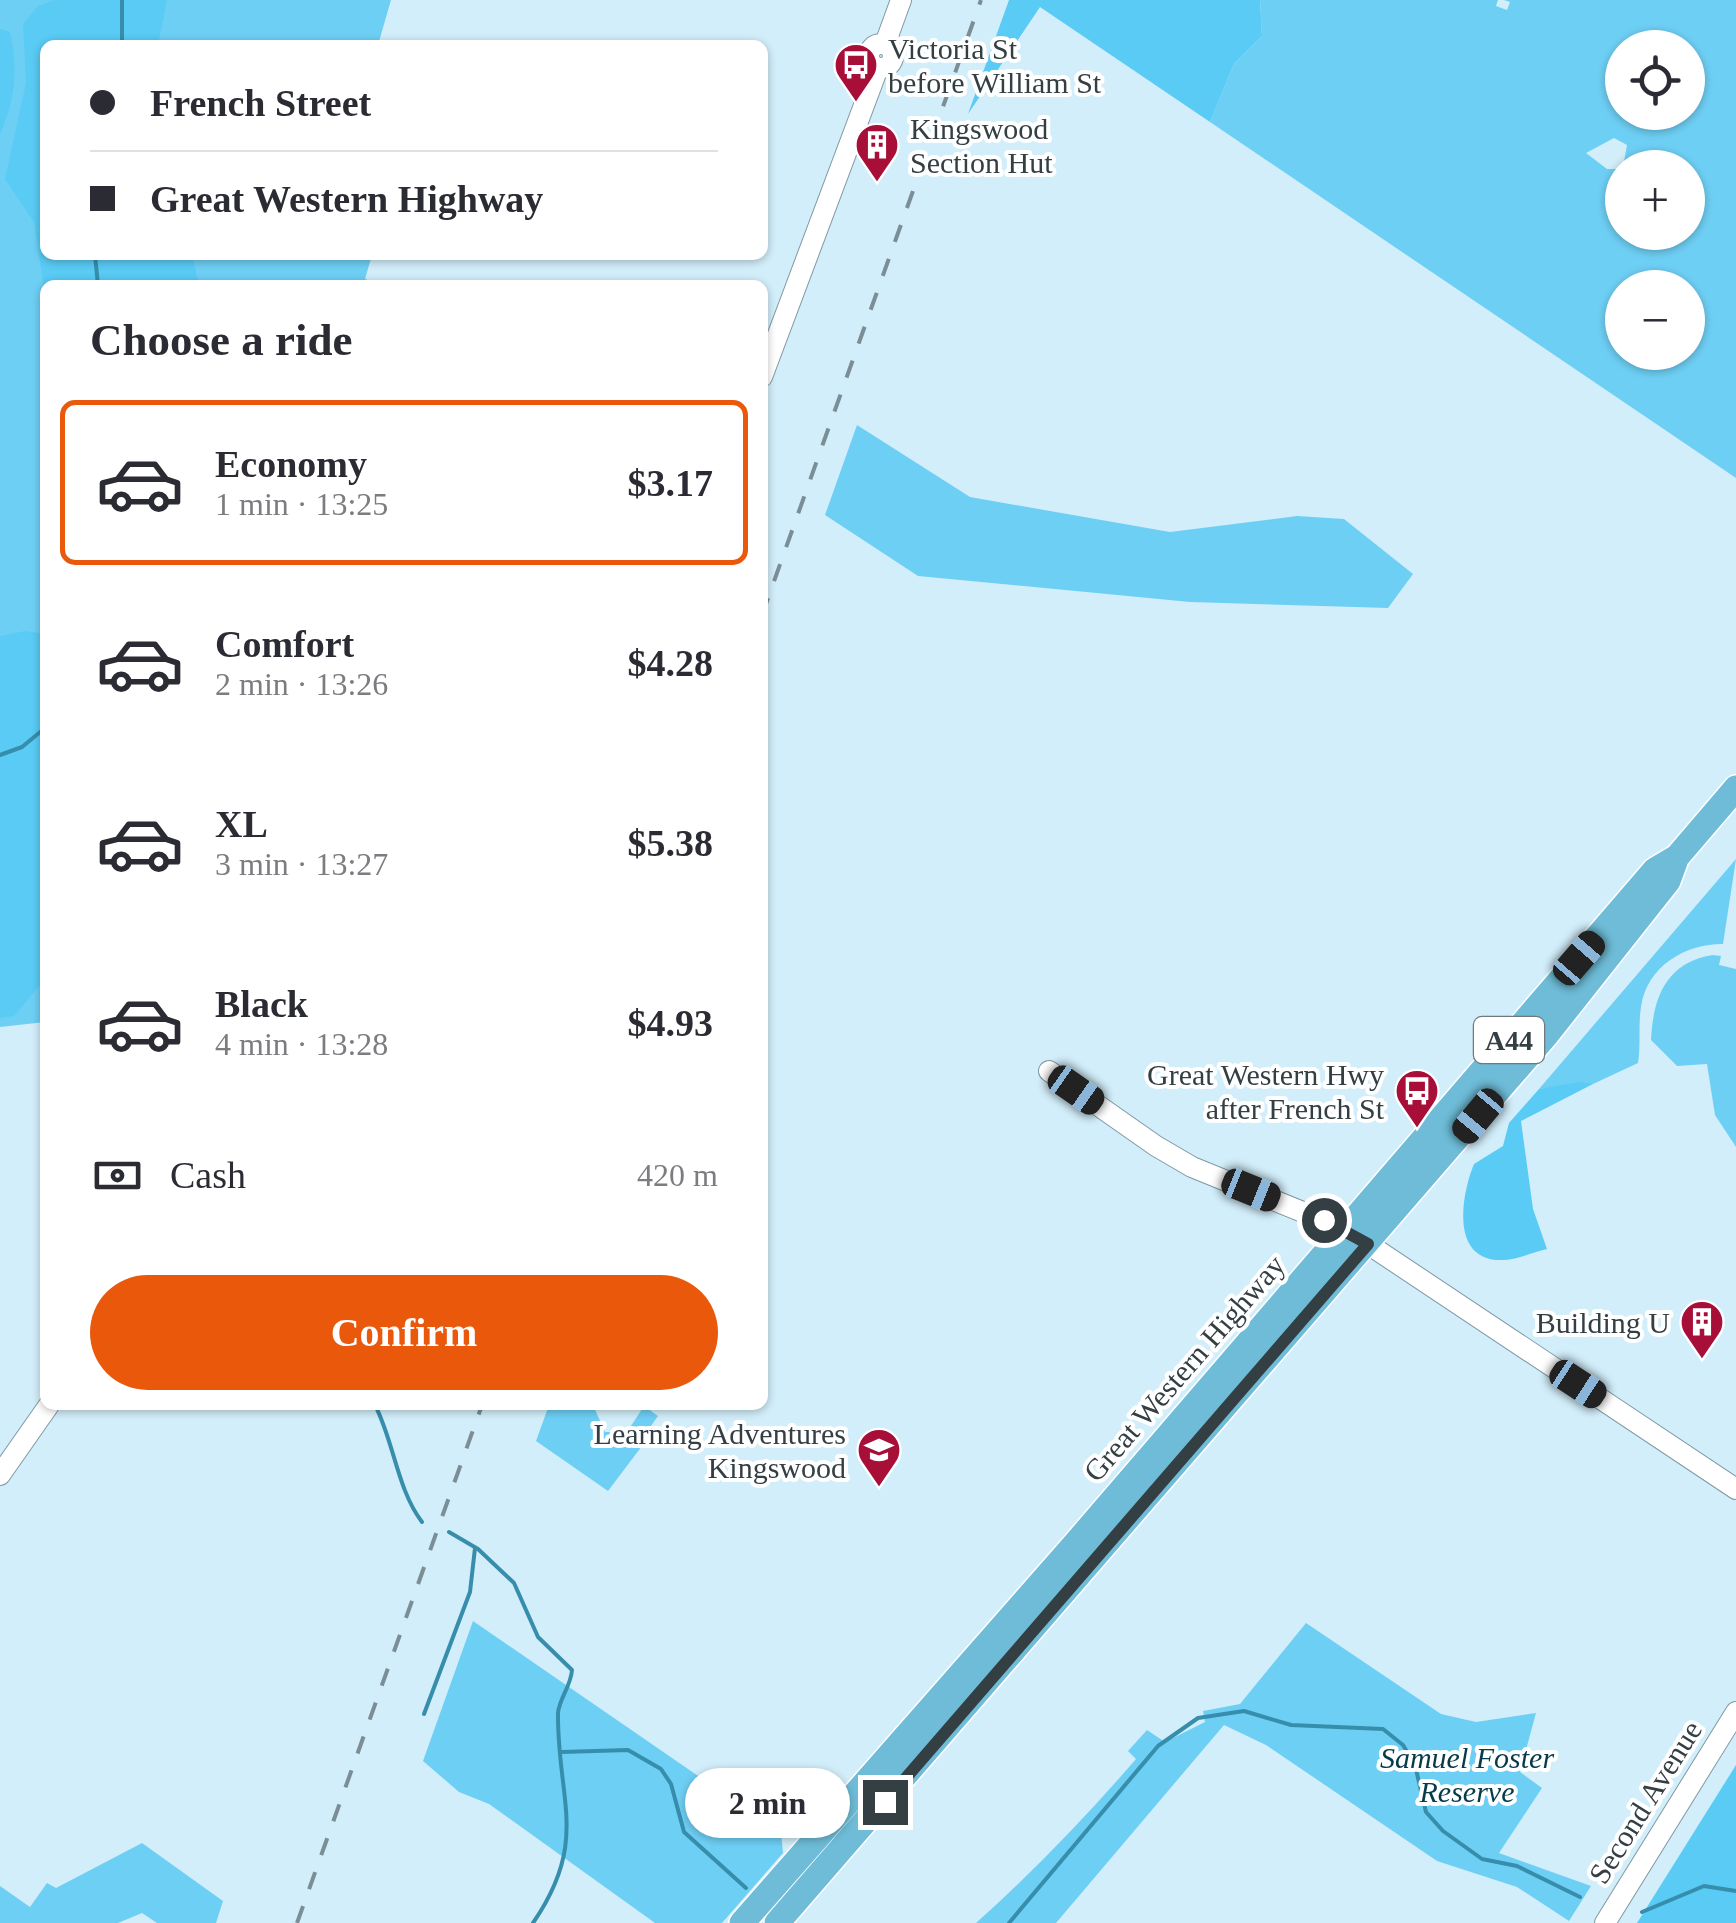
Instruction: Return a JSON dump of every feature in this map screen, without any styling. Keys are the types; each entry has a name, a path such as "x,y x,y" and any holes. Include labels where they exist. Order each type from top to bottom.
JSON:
{"highway":[{"name":"Great Western Highway","path":"742,1923 1356,1236 1547,1034 1668,881 1677,858 1736,788"},
{"name":"Great Western Highway","path":"777,1923 1356,1236"}],"street":[{"path":"768,361 878,68 871,63 869,53 874,45 885,44 901,0"},
{"path":"1049,1071 1192,1167 1356,1236 1736,1489"},
{"path":"0,1475 46,1410"},
{"name":"Second Avenue","path":"1605,1923 1736,1712"}],"green space":[{"path":"0,0 391,0 379,40 40,40 40,260 371,260 368,280 40,280 40,1023 0,1027"},
{"path":"1260,0 1498,0 1496,6 1507,10 1510,2 1504,0 1736,0 1736,478 1210,122 1234,64 1262,36"},
{"path":"857,425 970,497 1170,532 1297,516 1344,519 1413,574 1388,608 1190,602 918,576 825,515"},
{"path":"1736,859 1723,944 1682,953 1651,980 1641,1007 1638,1063 1593,1084 1539,1089"},
{"path":"1721,956 1719,965 1736,969 1736,1147 1715,1115 1707,1064 1677,1066 1651,1040 1655,1010 1665,984 1684,965"},
{"path":"547,1410 595,1410 605,1432 627,1432 641,1410 658,1416 642,1439 645,1442 608,1491 536,1441"},
{"path":"473,1621 781,1833 783,1853 722,1923 655,1923 489,1804 459,1792 423,1761"},
{"name":"Samuel Foster Reserve","path":"1306,1623 1441,1714 1476,1722 1536,1713 1520,1772 1542,1788 1499,1853 1591,1886 1569,1921 1517,1887 1437,1861 1266,1745 1224,1725 1056,1923 976,1923 1117,1781 1136,1759 1128,1751 1147,1730 1165,1742 1205,1722 1203,1711 1240,1704"},
{"path":"142,1843 223,1901 216,1923 157,1923 142,1913 118,1923 0,1923 0,1886 30,1907 47,1883 56,1888"}],"shaded area":[{"path":"54,0 167,0 159,40 40,40 40,260 193,260 198,280 43,280 34,222 5,179 26,83 23,24 38,6"},
{"path":"1009,0 1260,0 1262,36 1234,64 1210,122 1040,7 968,114"},
{"path":"0,29 10,32 15,70 0,134"},
{"path":"25,631 40,633 40,985 14,1016 0,1018 0,636"},
{"path":"1579,1082 1593,1084 1521,1121 1533,1209 1547,1249 1507,1260 1484,1257 1473,1249 1464,1223 1466,1191 1474,1164 1503,1146 1509,1123 1539,1089"},
{"path":"1736,1765 1736,1923 1637,1923"}],"waterway":[{"path":"122,0 122,40"},
{"path":"96,260 98,280"},
{"path":"0,755 22,747 40,732"},
{"path":"377,1410 407,1495 422,1522"},
{"path":"449,1532 478,1549 514,1583 538,1637 572,1670 558,1713 566,1843 550,1894 533,1923"},
{"path":"424,1714 470,1592 475,1548"},
{"path":"1009,1923 1158,1746 1198,1718 1244,1711 1291,1725 1383,1729 1403,1745 1415,1765 1426,1812 1443,1831 1482,1859 1517,1866 1580,1897"},
{"path":"562,1752 628,1750 661,1769 671,1784 684,1832 746,1888"},
{"path":"1642,1912 1704,1886 1736,1891"}],"railway":[{"path":"768,598 981,0"},
{"path":"297,1923 480,1410"}],"place":[{"name":"Victoria St before William St","path":"856,103"},
{"name":"Kingswood Section Hut","path":"877,183"},
{"name":"Great Western Hwy after French St","path":"1417,1129"},
{"name":"Building U","path":"1702,1360"},
{"name":"Learning Adventures Kingswood","path":"879,1488"}],"route":[{"path":"885,1802 1368,1244 1324,1220"}]}
